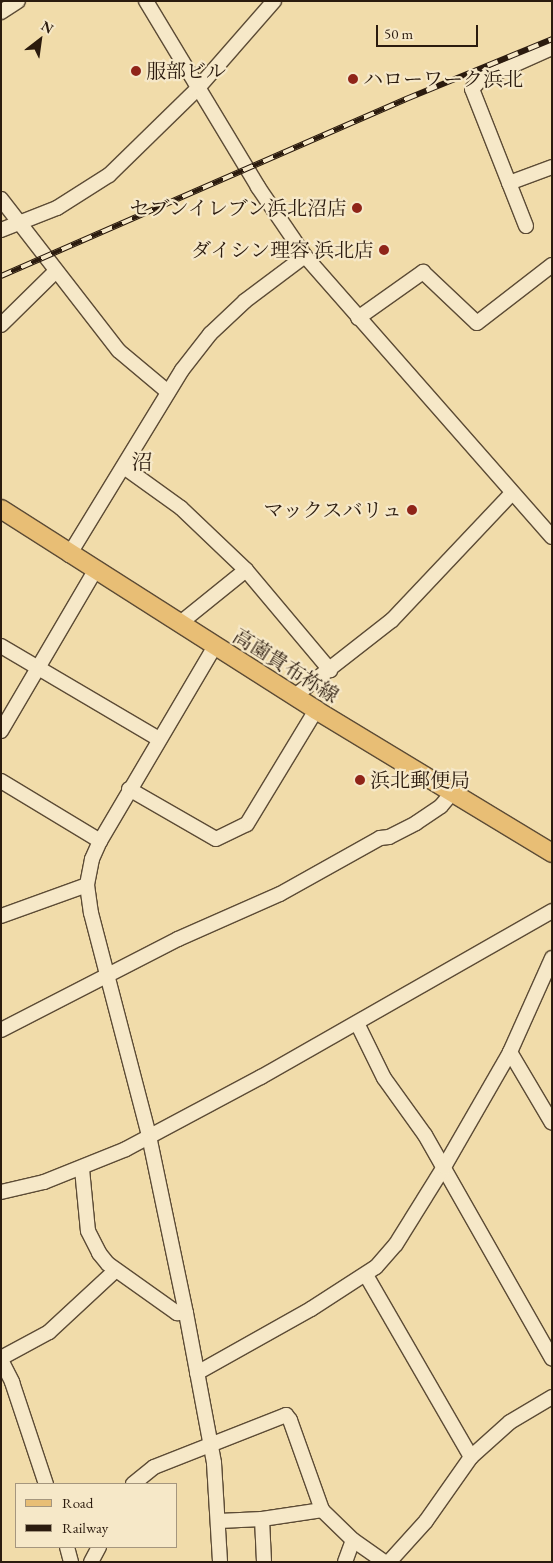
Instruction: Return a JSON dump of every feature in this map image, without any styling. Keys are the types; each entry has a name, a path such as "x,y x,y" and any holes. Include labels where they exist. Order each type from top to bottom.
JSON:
{"main road":[{"name":"高薗貴布祢線","path":"1,509 95,572 296,695 316,710 552,853"}],"street":[{"path":"1,12 18,1"},
{"path":"146,1 197,89 305,256 552,537"},
{"path":"1,230 56,208 110,175 197,89 274,1"},
{"path":"526,226 472,89 480,80 552,48"},
{"path":"509,183 552,166"},
{"path":"1,199 120,351 168,392"},
{"path":"69,555 168,392 210,334 245,301 305,256"},
{"path":"358,318 423,272 477,323 552,265"},
{"path":"1,324 56,271"},
{"path":"124,467 181,508 246,570 330,670"},
{"path":"296,695 392,620 512,492"},
{"path":"179,624 246,570"},
{"path":"1,731 40,668 95,572"},
{"path":"1,646 159,739"},
{"path":"214,646 100,841 92,859 88,885 91,913 149,1136 186,1313 211,1445 219,1521 220,1562"},
{"path":"129,789 216,839 247,824 316,710"},
{"path":"1,781 100,841"},
{"path":"1,1030 178,939 255,902 270,899 380,838 389,837 416,823 442,806 452,793"},
{"path":"1,916 88,885"},
{"path":"1,1192 82,1168 149,1136 552,912"},
{"path":"197,1373 366,1275 396,1244 444,1167 510,1052 552,958"},
{"path":"357,1022 384,1078 444,1167 552,1359"},
{"path":"510,1052 552,1123"},
{"path":"82,1168 88,1231 99,1253 116,1270 177,1312 186,1313"},
{"path":"46,1483 12,1382 1,1359 49,1332 116,1270"},
{"path":"366,1275 471,1457"},
{"path":"390,1562 426,1521 471,1457 510,1422 552,1397"},
{"path":"134,1483 154,1467 286,1415 290,1420 322,1510 353,1540 385,1562"},
{"path":"219,1521 262,1519 322,1510"},
{"path":"262,1519 264,1562"},
{"path":"345,1562 353,1540"},
{"path":"67,1548 72,1562"},
{"path":"91,1562 98,1548"}],"railway":[{"path":"1,276 406,99 552,39"}],"place":[{"name":"服部ビル","path":"136,71"},
{"name":"ハローワーク浜北","path":"353,79"},
{"name":"セブンイレブン浜北沼店","path":"357,208"},
{"name":"ダイシン理容 浜北店","path":"384,250"},
{"name":"マックスバリュ","path":"412,510"},
{"name":"浜北郵便局","path":"360,780"}],"district":[{"name":"沼","path":"142,462"}]}
